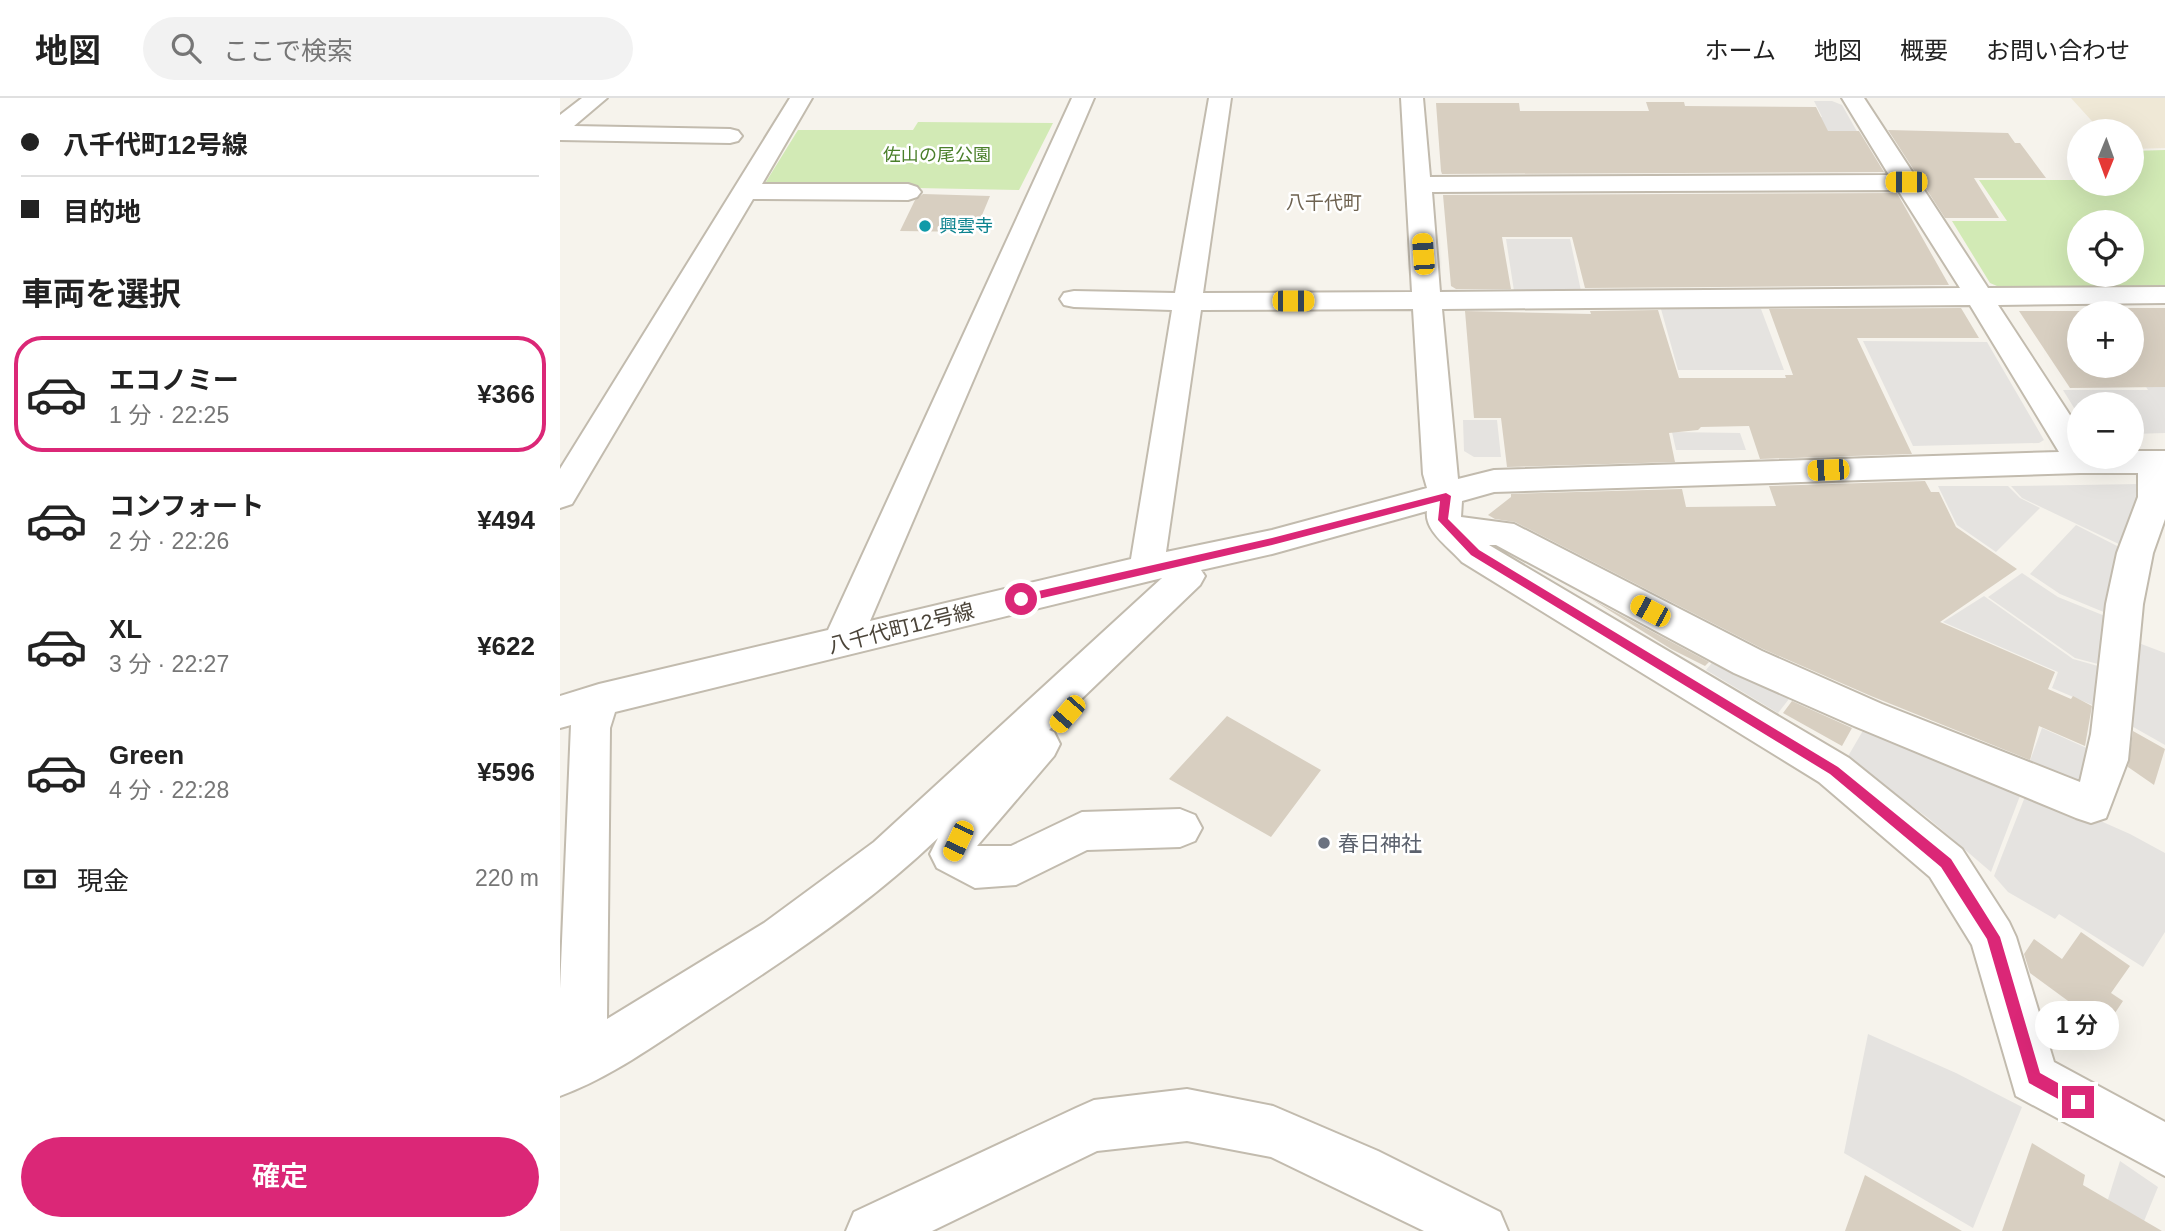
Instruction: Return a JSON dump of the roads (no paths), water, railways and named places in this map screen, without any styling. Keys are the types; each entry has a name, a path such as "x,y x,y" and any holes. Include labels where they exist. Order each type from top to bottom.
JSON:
{"street":[{"path":"560,126 596,98"},
{"path":"560,496 801,98"},
{"path":"842,642 1083,98"},
{"path":"1171,569 1149,552 1220,98"},
{"path":"1412,98 1440,474 1451,514 1475,553 1834,770 1946,863 1993,937 2034,1078 2165,1150"},
{"path":"1853,98 2067,435"},
{"path":"560,133 730,136"},
{"path":"1418,185 1906,182"},
{"path":"743,191 908,192"},
{"path":"1074,299 1186,302 2165,295"},
{"path":"1451,514 1493,481 2067,462"},
{"path":"1451,514 1502,533 1748,662 1868,715 2091,805 2107,762 2120,632 2135,552 2164,491 2158,462"},
{"name":"八千代町12号線","path":"580,706 842,642 1171,569 1272,542 1451,514"},
{"path":"1171,569 964,828 952,854 975,868 1016,865 1082,831 1180,828"},
{"path":"571,1067 780,938 889,856 1171,569"},
{"path":"571,1067 590,728 580,706"},
{"path":"873,1231 1094,1126 1187,1115 1273,1132 1359,1170 1481,1231"}],"place":[{"name":"興雲寺","path":"925,226"},
{"name":"春日神社","path":"1324,843"}],"district":[{"name":"八千代町","path":"1324,202"}],"park label":[{"name":"佐山の尾公園","path":"937,155"}]}
